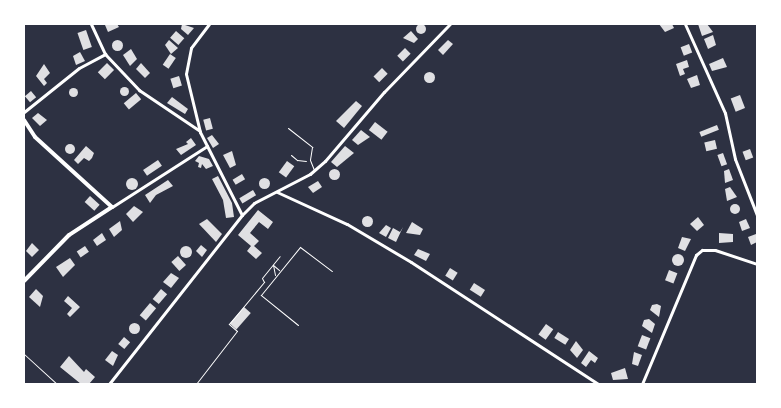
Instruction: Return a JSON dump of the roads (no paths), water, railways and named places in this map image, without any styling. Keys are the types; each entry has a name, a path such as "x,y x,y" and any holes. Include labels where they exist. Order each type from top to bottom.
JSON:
{"street":[{"path":"91,24 105,54 139,90 200,132"},
{"path":"209,24 191,48 186,68 200,132 242,215"},
{"path":"109,384 242,215 254,204 314,171 450,24"},
{"path":"685,24 725,113 735,160 757,214"},
{"path":"24,112 80,68 105,54"},
{"path":"24,120 35,137 112,207"},
{"path":"24,281 69,235 207,146"},
{"path":"277,192 347,224 598,384"},
{"path":"642,384 696,255 702,250 716,250 757,264"}],"lane":[{"path":"288,128 312,147 310,160 314,171"}]}
